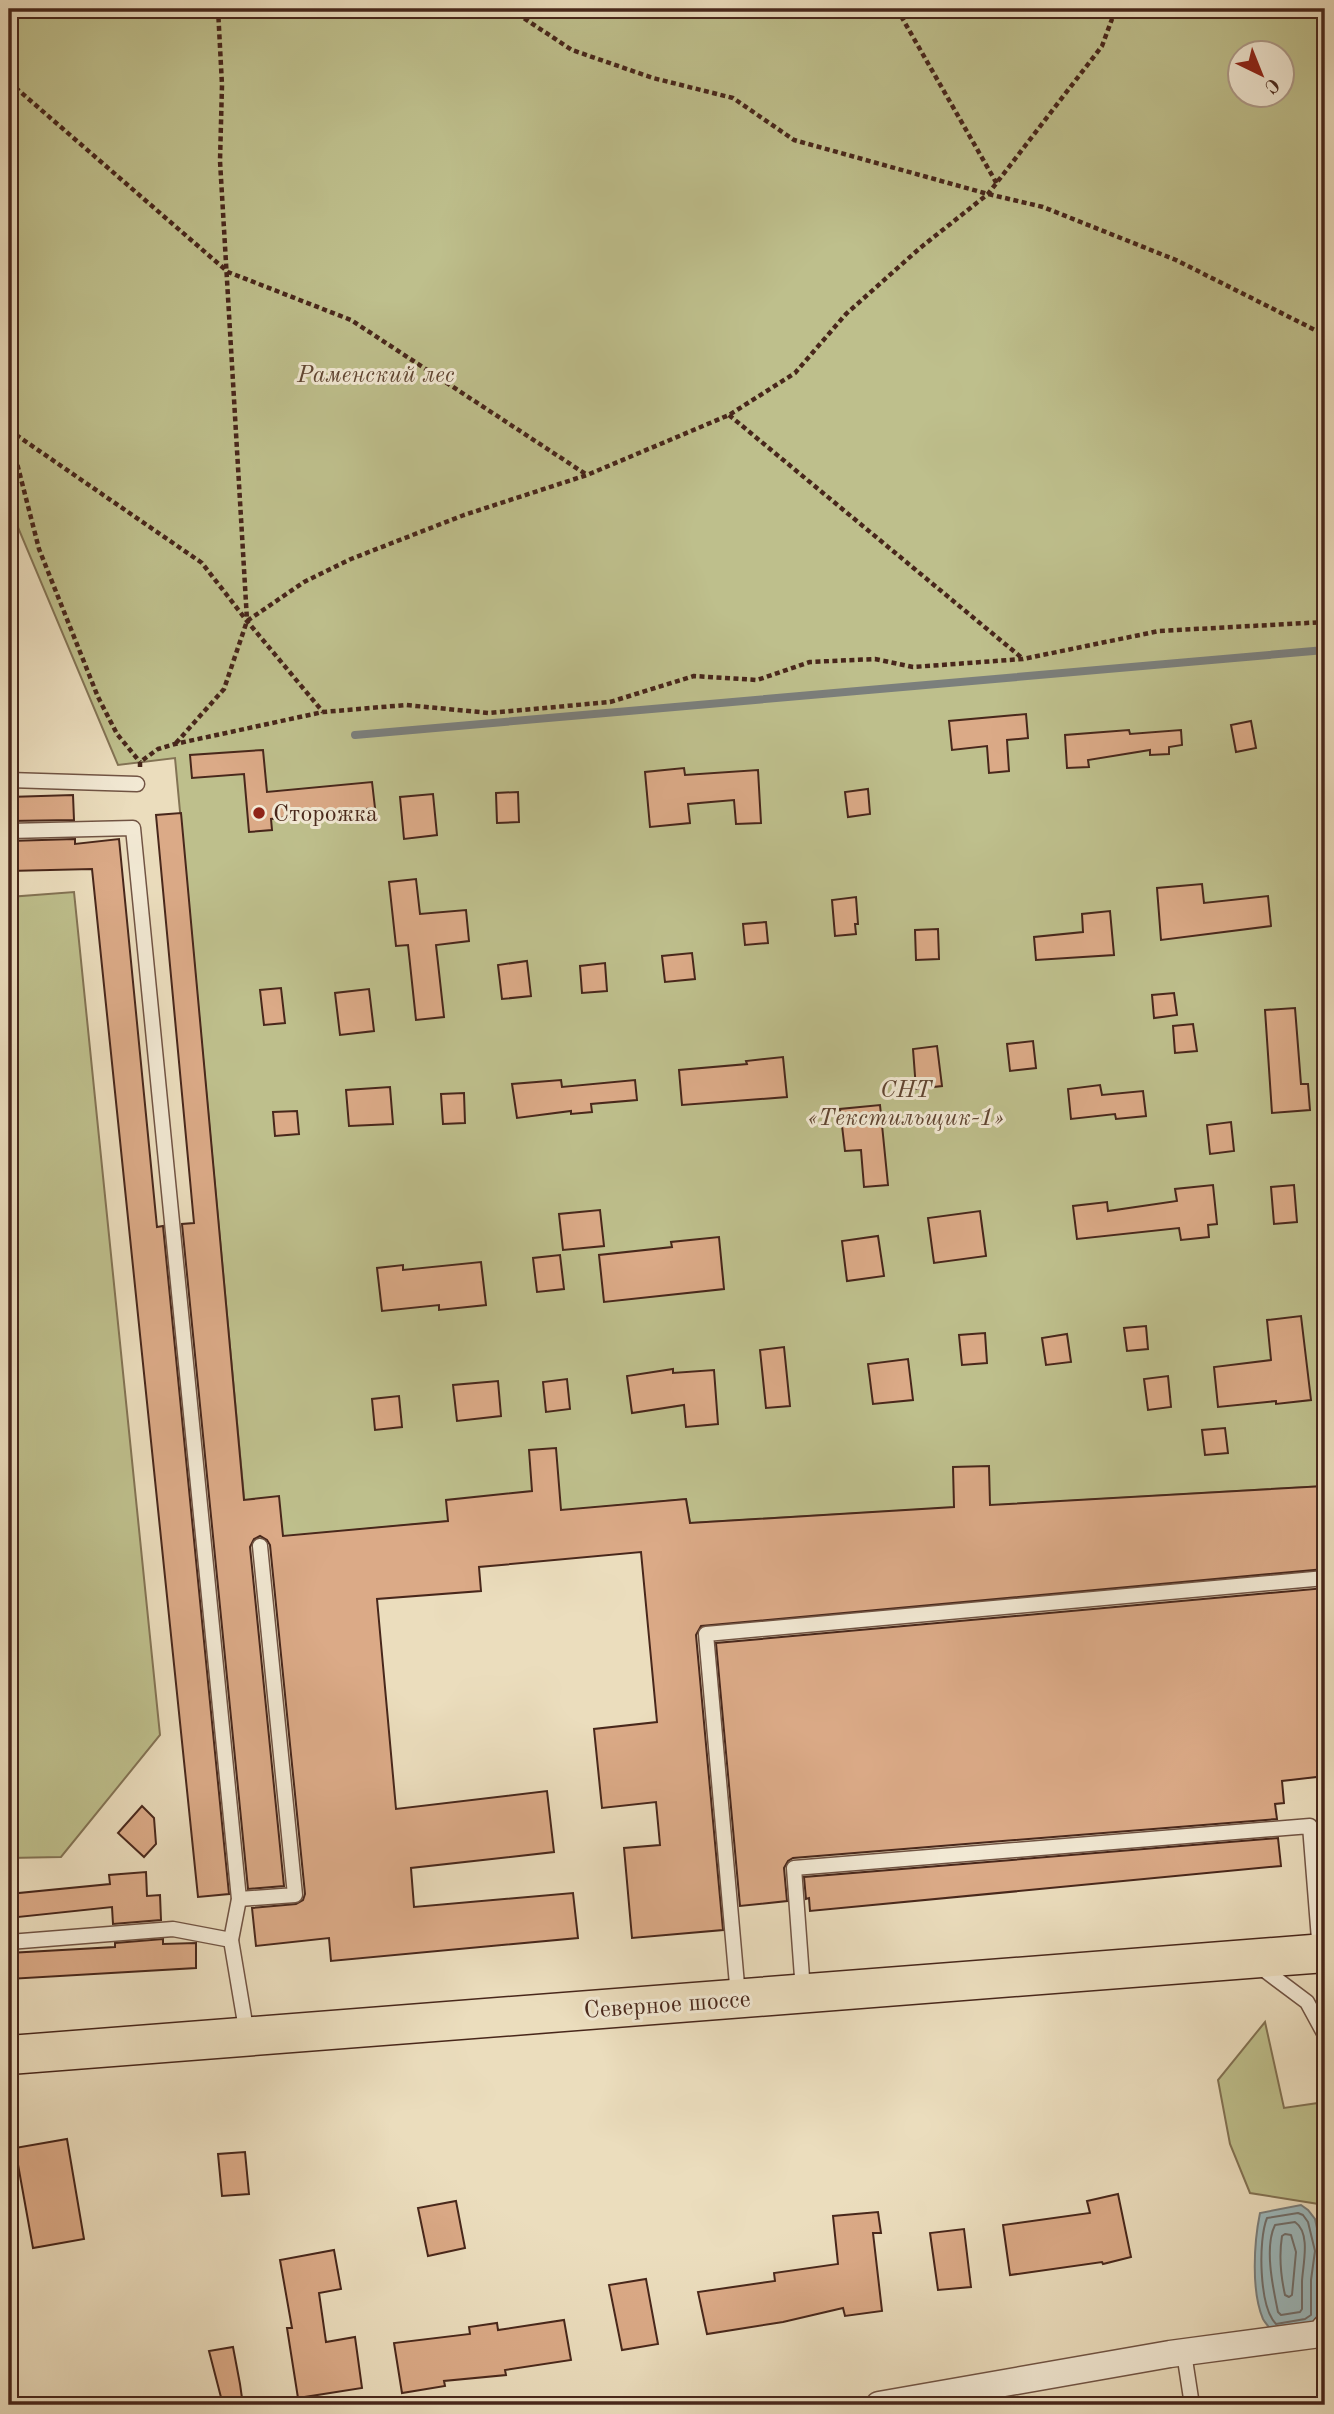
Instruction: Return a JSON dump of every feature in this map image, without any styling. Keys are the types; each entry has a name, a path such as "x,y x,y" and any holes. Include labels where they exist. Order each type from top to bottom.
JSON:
{"main road":[{"name":"Северное шоссе","path":"9,2055 1323,1953"}],"street":[{"path":"880,2405 1184,2353 1320,2334 1325,2328"}],"lane":[{"path":"9,780 137,784"},
{"path":"9,831 133,828 239,1899 231,1940 247,2036"},
{"path":"239,1899 295,1895 260,1546"},
{"path":"738,1998 706,1634 1325,1578"},
{"path":"804,1993 794,1868 1310,1826 1323,1953"},
{"path":"9,1942 173,1929 231,1940"},
{"path":"1250,1959 1307,2002 1325,2035"},
{"path":"1184,2353 1192,2405"}],"path":[{"path":"175,744 224,689 247,621 220,161 222,85 218,9"},
{"path":"510,9 572,50 653,78 733,98 794,140 1043,207 1176,260 1325,335"},
{"path":"897,9 997,184"},
{"path":"247,621 304,582 351,559 464,515 587,475 729,415 795,373 856,306 920,247 997,184 1102,46 1112,19 1122,9"},
{"path":"9,82 228,272 351,320 587,475"},
{"path":"729,415 1023,659"},
{"path":"9,431 202,563 323,712"},
{"path":"9,431 38,549 98,697 117,734 140,762 158,749 175,744 323,712 407,705 489,713 610,702 694,676 757,680 810,662 875,659 913,667 1023,659 1159,631 1325,622"}],"green space":[{"path":"9,9 1325,9 1325,1486 690,1523 686,1499 248,1540 175,758 118,765 9,506"},
{"path":"74,892 160,1735 61,1857 9,1858 9,897"},
{"path":"1265,2022 1284,2108 1325,2102 1325,2205 1250,2193 1230,2144 1218,2080"}],"water":[{"path":"1301,2205 1315,2219 1322,2251 1318,2281 1318,2320 1308,2326 1273,2332 1259,2308 1255,2281 1256,2238 1260,2213"}],"building":[{"path":"1026,714 1028,738 1007,740 1009,771 989,773 987,746 952,750 949,721"},
{"path":"1251,721 1256,748 1236,752 1231,725"},
{"path":"1129,730 1130,734 1181,730 1182,745 1169,747 1169,754 1150,755 1150,750 1088,760 1089,767 1067,768 1065,735"},
{"path":"263,750 267,792 372,782 375,808 271,819 272,830 249,832 244,774 192,778 190,755"},
{"path":"684,768 685,775 758,770 761,823 736,824 734,800 688,804 690,823 650,827 645,772"},
{"path":"868,789 870,814 848,817 845,792"},
{"path":"518,792 519,822 497,823 496,793"},
{"path":"433,794 437,835 404,839 400,797"},
{"path":"73,795 74,820 9,821 9,797"},
{"path":"181,813 244,1500 279,1496 283,1536 448,1521 446,1500 532,1491 529,1450 556,1448 561,1510 686,1499 690,1523 954,1507 953,1467 989,1466 990,1505 1325,1486 1325,1569 701,1626 696,1635 723,1930 632,1938 624,1848 660,1845 656,1802 602,1808 594,1729 657,1722 641,1552 479,1567 481,1591 377,1599 396,1809 547,1791 554,1852 411,1868 414,1907 573,1893 578,1938 331,1961 329,1938 256,1946 252,1908 296,1904 303,1900 305,1894 270,1545 260,1536 254,1539 250,1547 284,1886 248,1889 182,1224 194,1223 156,815"},
{"path":"75,839 75,844 119,839 157,1227 163,1226 229,1894 198,1897 92,869 9,871 9,841"},
{"path":"416,879 420,914 466,910 469,941 436,945 444,1017 416,1020 408,945 396,946 389,882"},
{"path":"1202,884 1204,903 1268,896 1271,926 1161,940 1157,888"},
{"path":"856,897 856,934 835,936 832,900"},
{"path":"1110,911 1114,955 1036,960 1034,937 1083,932 1082,914"},
{"path":"766,922 768,943 745,945 743,924"},
{"path":"938,929 939,959 916,960 915,930"},
{"path":"692,953 695,979 665,982 662,956"},
{"path":"527,961 531,996 502,999 498,965"},
{"path":"605,963 607,991 582,993 580,966"},
{"path":"281,988 285,1023 264,1025 260,990"},
{"path":"369,989 374,1031 340,1035 335,993"},
{"path":"1174,993 1177,1015 1154,1018 1152,995"},
{"path":"1295,1008 1301,1084 1308,1084 1310,1110 1272,1113 1265,1010"},
{"path":"1193,1024 1197,1051 1175,1053 1173,1026"},
{"path":"1033,1041 1036,1068 1010,1071 1007,1044"},
{"path":"937,1046 942,1086 916,1089 913,1049"},
{"path":"783,1057 787,1097 682,1105 679,1070 747,1064 746,1061"},
{"path":"561,1080 562,1087 635,1080 637,1100 591,1104 592,1112 571,1114 571,1111 517,1118 512,1084"},
{"path":"1100,1085 1102,1095 1143,1091 1146,1116 1116,1119 1115,1114 1071,1119 1068,1089"},
{"path":"390,1087 393,1124 349,1126 346,1090"},
{"path":"464,1093 465,1123 443,1124 441,1094"},
{"path":"880,1105 888,1185 864,1187 861,1150 845,1151 840,1109"},
{"path":"297,1111 299,1134 275,1136 273,1112"},
{"path":"1231,1122 1234,1151 1210,1154 1207,1125"},
{"path":"1213,1185 1217,1224 1208,1225 1209,1237 1181,1240 1179,1228 1077,1239 1073,1206 1107,1202 1108,1211 1177,1201 1175,1189"},
{"path":"1294,1185 1297,1222 1274,1224 1271,1187"},
{"path":"600,1210 604,1246 563,1250 559,1214"},
{"path":"980,1211 986,1256 934,1263 928,1218"},
{"path":"878,1236 884,1276 847,1281 842,1241"},
{"path":"719,1237 724,1289 604,1302 599,1255 672,1247 671,1242"},
{"path":"560,1255 564,1289 537,1292 533,1258"},
{"path":"481,1262 486,1305 439,1310 439,1305 382,1311 377,1268 403,1265 403,1270"},
{"path":"1301,1316 1311,1400 1218,1407 1214,1367 1271,1360 1267,1320"},
{"path":"1146,1326 1148,1349 1127,1351 1124,1328"},
{"path":"985,1333 987,1363 962,1365 959,1335"},
{"path":"1067,1334 1071,1362 1046,1365 1042,1338"},
{"path":"784,1347 790,1406 766,1408 760,1350"},
{"path":"908,1359 913,1400 873,1404 868,1364"},
{"path":"673,1369 673,1373 714,1370 718,1424 686,1427 684,1405 632,1413 627,1376"},
{"path":"1168,1376 1171,1407 1148,1410 1144,1379"},
{"path":"567,1379 570,1409 546,1412 543,1382"},
{"path":"498,1381 501,1416 457,1421 453,1385"},
{"path":"399,1396 402,1427 375,1430 372,1399"},
{"path":"1225,1428 1228,1453 1205,1455 1202,1430"},
{"path":"1325,1588 1325,1776 1282,1781 1284,1803 1275,1804 1277,1819 793,1858 784,1868 787,1901 740,1906 716,1643"},
{"path":"142,1806 154,1818 156,1844 144,1857 118,1833"},
{"path":"1278,1838 1281,1866 810,1911 809,1898 806,1899 804,1877"},
{"path":"146,1872 147,1896 160,1895 161,1920 113,1924 112,1907 9,1918 9,1894 110,1884 109,1875"},
{"path":"163,1939 163,1944 196,1943 196,1968 9,1979 9,1953 115,1947 115,1943"},
{"path":"67,2139 84,2239 33,2248 15,2148"},
{"path":"245,2152 249,2194 222,2196 218,2154"},
{"path":"1118,2194 1131,2257 1103,2264 1102,2262 1010,2275 1003,2225 1090,2213 1087,2201"},
{"path":"456,2201 465,2248 428,2256 418,2208"},
{"path":"878,2212 881,2233 873,2233 882,2311 845,2316 843,2308 783,2322 707,2334 698,2292 775,2281 774,2273 838,2264 833,2216"},
{"path":"964,2229 971,2287 938,2290 930,2233"},
{"path":"334,2250 341,2289 319,2293 326,2342 355,2337 362,2388 298,2398 287,2328 292,2328 280,2260"},
{"path":"646,2279 658,2344 622,2350 609,2285"},
{"path":"564,2320 571,2360 505,2370 506,2375 444,2381 445,2386 402,2393 394,2343 470,2334 469,2327 497,2323 498,2330"},
{"path":"233,2347 243,2405 223,2405 209,2351"}],"waterway":[{"path":"355,735 1325,650"}],"place":[{"name":"Сторожка","path":"259,813"}],"park label":[{"name":"Раменский лес","path":"376,374"},
{"name":"СНТ «Текстильщик-1»","path":"906,1103"}]}
